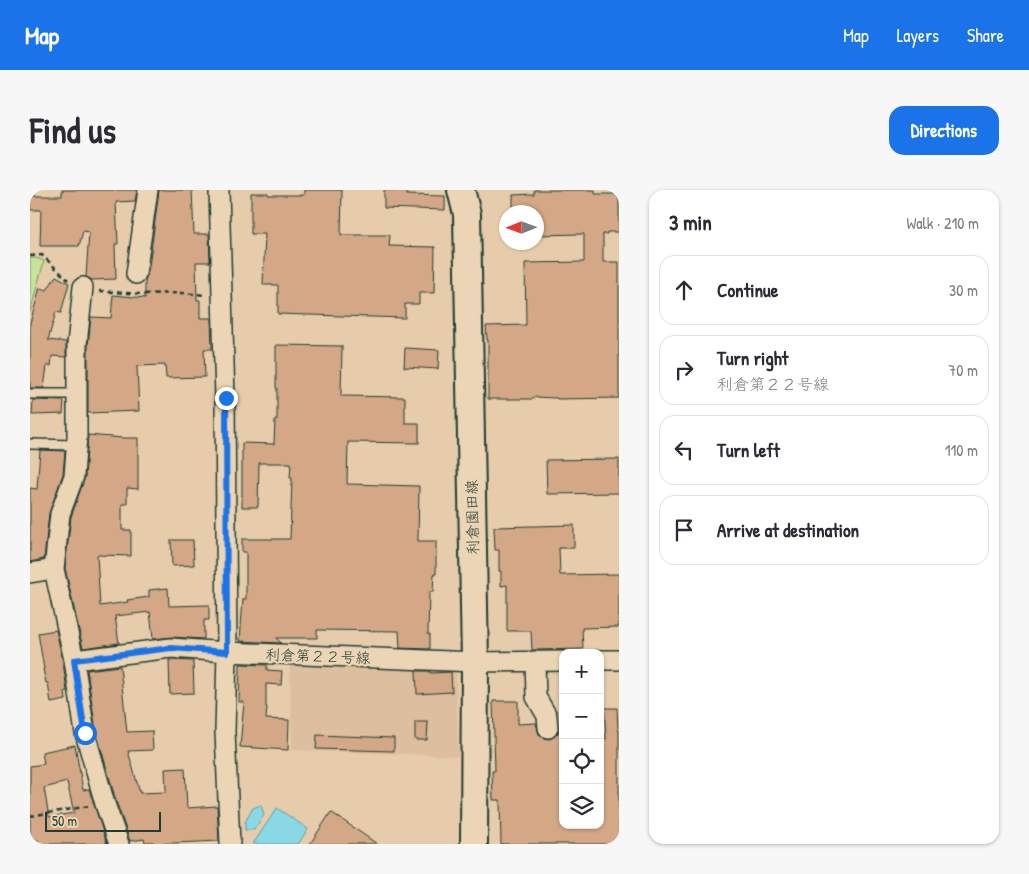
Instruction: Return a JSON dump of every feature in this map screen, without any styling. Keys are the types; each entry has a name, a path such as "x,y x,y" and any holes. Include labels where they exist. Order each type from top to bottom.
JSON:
{"street":[{"path":"136,274 148,190"},
{"path":"219,190 226,398 227,652 225,732 230,844"},
{"name":"利倉園田線","path":"461,190 467,214 475,662 474,844"},
{"path":"83,287 77,345 74,476 60,514 54,569 74,660 85,733 105,804 119,844"},
{"path":"30,573 54,569"},
{"name":"利倉第２２号線","path":"74,660 171,648 475,662 559,661"},
{"path":"604,660 619,660"},
{"path":"535,661 536,697 547,716 548,728"}],"lane":[{"path":"30,394 77,394"},
{"path":"30,444 76,445"}],"path":[{"path":"30,816 105,804"}],"shaded area":[{"path":"290,662 456,667 458,756 292,750"}],"green space":[{"path":"30,258 44,261 30,312"}],"water":[{"path":"261,805 264,815 254,830 245,830 245,822 253,808"},
{"path":"277,808 308,829 298,844 253,844"}],"building":[{"path":"62,190 137,190 135,201 116,202 118,244 115,244 116,279 92,280 86,277 89,232 83,231 79,246 40,246 41,210 30,210 30,196 62,196"},
{"path":"159,190 192,190 194,234 209,234 210,262 196,262 197,300 200,300 200,318 211,318 212,349 204,349 205,377 166,378 165,365 137,366 139,411 88,413 88,346 91,317 111,318 113,295 145,298 145,281 149,267"},
{"path":"304,190 342,190 341,235 390,235 389,246 435,247 434,293 419,293 419,304 405,304 405,318 278,314 278,285 263,285 265,234 251,234 251,193 304,195"},
{"path":"384,190 407,190 407,195 445,196 445,210 384,208"},
{"path":"534,190 595,190 595,194 619,194 619,232 603,234 603,262 619,262 619,398 557,399 533,397 533,399 488,399 488,340 486,326 526,325 525,263 584,262 584,234 544,235 544,205 513,205 513,195 534,194"},
{"path":"56,276 69,283 61,313 56,312 48,340 66,342 66,357 52,356 51,366 47,366 44,388 30,388 30,323 40,288 47,290"},
{"path":"276,345 342,346 341,396 405,397 405,423 419,423 419,443 348,442 347,484 419,486 418,541 436,541 436,574 434,574 433,592 429,592 428,634 430,634 430,649 400,648 399,631 317,630 317,638 276,638 281,643 240,641 243,599 246,599 246,552 242,552 242,539 290,539 291,463 259,463 258,507 242,507 242,443 274,444 275,420 277,420"},
{"path":"405,348 439,350 438,369 404,367"},
{"path":"33,400 64,401 63,414 32,415"},
{"path":"88,435 138,438 138,489 127,488 127,504 122,504 122,530 131,530 131,556 97,555 100,606 149,597 149,590 168,588 169,606 209,605 209,620 204,620 204,639 172,637 153,639 150,612 115,616 119,643 83,648 65,568 71,517 85,477"},
{"path":"40,450 65,451 63,474 49,513 44,559 30,562 30,488 37,489"},
{"path":"619,459 619,493 547,494 546,460"},
{"path":"574,525 574,548 559,548 560,575 619,574 619,627 582,628 583,649 532,650 531,631 507,631 507,585 501,586 499,550 495,550 494,527"},
{"path":"171,540 193,540 194,565 172,566"},
{"path":"56,630 67,691 65,691 66,700 51,703 48,683 46,683 43,669 38,633"},
{"path":"169,660 193,661 194,693 170,694"},
{"path":"240,664 267,665 267,670 282,671 281,685 266,684 266,719 289,720 288,750 240,747 244,702 239,702"},
{"path":"120,666 127,732 152,731 153,750 128,751 140,793 166,792 165,769 185,768 187,808 217,806 219,841 154,844 153,842 145,842 144,839 130,841 116,801 96,731 87,670"},
{"path":"416,671 430,671 430,673 451,672 452,692 417,694"},
{"path":"493,701 518,701 518,724 536,723 539,734 549,739 554,737 559,730 559,829 604,829 604,739 606,739 604,708 617,708 619,730 619,844 501,844 500,800 493,800 492,771 495,771"},
{"path":"415,722 428,722 427,740 415,740"},
{"path":"317,735 394,738 394,751 316,749"},
{"path":"75,745 83,790 89,789 107,844 39,844 38,840 30,841 30,766 44,764 42,752","holes":["67,782 74,813 49,817 44,788"]},
{"path":"331,812 377,844 310,844"}],"route":[{"path":"85,733 74,660 171,648 227,652 226,398"}]}
